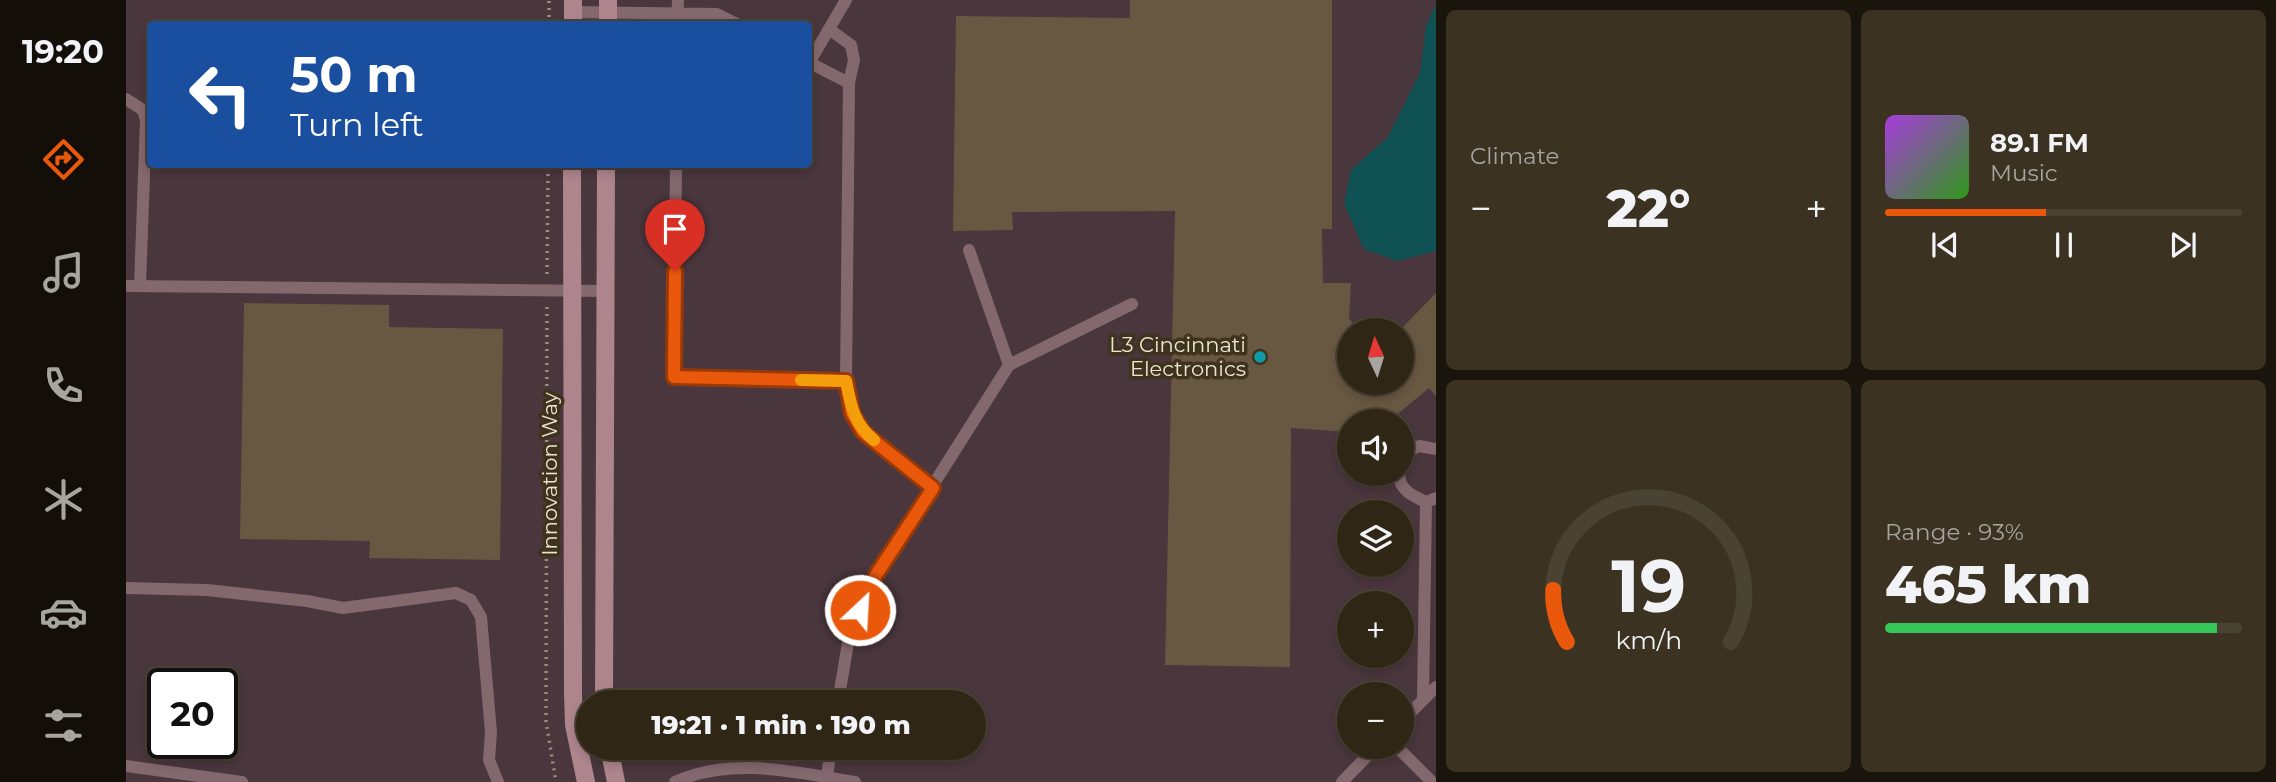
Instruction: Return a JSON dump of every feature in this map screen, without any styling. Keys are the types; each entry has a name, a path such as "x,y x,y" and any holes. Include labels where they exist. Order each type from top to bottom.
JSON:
{"main road":[{"name":"Innovation Way","path":"572,168 573,694 574,725 586,782"},
{"path":"604,690 606,168"},
{"path":"611,760 616,782"}],"lane":[{"path":"677,19 678,0"},
{"path":"812,58 846,0"},
{"path":"573,12 608,12 677,19 717,14 731,21"},
{"path":"829,29 851,45 854,60 849,83 846,381 852,413 863,432 933,488"},
{"path":"812,64 849,83"},
{"path":"126,99 144,110 146,120 140,286"},
{"path":"676,168 674,377 846,381"},
{"path":"969,250 1009,365"},
{"path":"126,286 605,291"},
{"path":"840,690 848,643 876,575 1009,365 1132,304"},
{"path":"1414,448 1419,446 1436,449"},
{"path":"1402,486 1407,493 1431,500 1423,700"},
{"path":"126,588 198,589 307,601 343,608 456,593 471,600 481,617 491,732 489,760 498,782"},
{"path":"1414,709 1435,689"},
{"path":"1342,782 1364,759"},
{"path":"1409,759 1432,782"},
{"path":"827,777 829,760"},
{"path":"126,766 242,782"},
{"path":"675,782 721,768 755,767 855,782"}],"path":[{"path":"549,0 549,21"},
{"path":"548,168 546,721 556,782"}],"shaded area":[{"path":"126,0 1436,0 1436,782 126,782"}],"water":[{"path":"1436,4 1436,251 1397,261 1364,249 1344,204 1351,170 1388,137 1420,73 1426,26"}],"building":[{"name":"L3 Cincinnati Electronics","path":"1130,0 1332,0 1332,229 1322,229 1323,283 1351,283 1349,318 1337,318 1337,396 1414,396 1414,318 1412,318 1436,293 1436,396 1429,388 1404,409 1337,409 1337,431 1291,428 1290,667 1165,665 1175,211 1012,212 1013,230 953,231 956,16 1130,18"},
{"path":"244,303 389,305 389,327 503,329 500,560 369,558 370,541 240,539"}],"slow traffic":[{"path":"801,380 846,381 852,413 863,432 874,440"}],"place":[{"name":"L3 Cincinnati Electronics","path":"1260,357"}],"route":[{"path":"675,271 674,377 846,381 852,413 863,432 933,488 876,575 860,610"}]}
